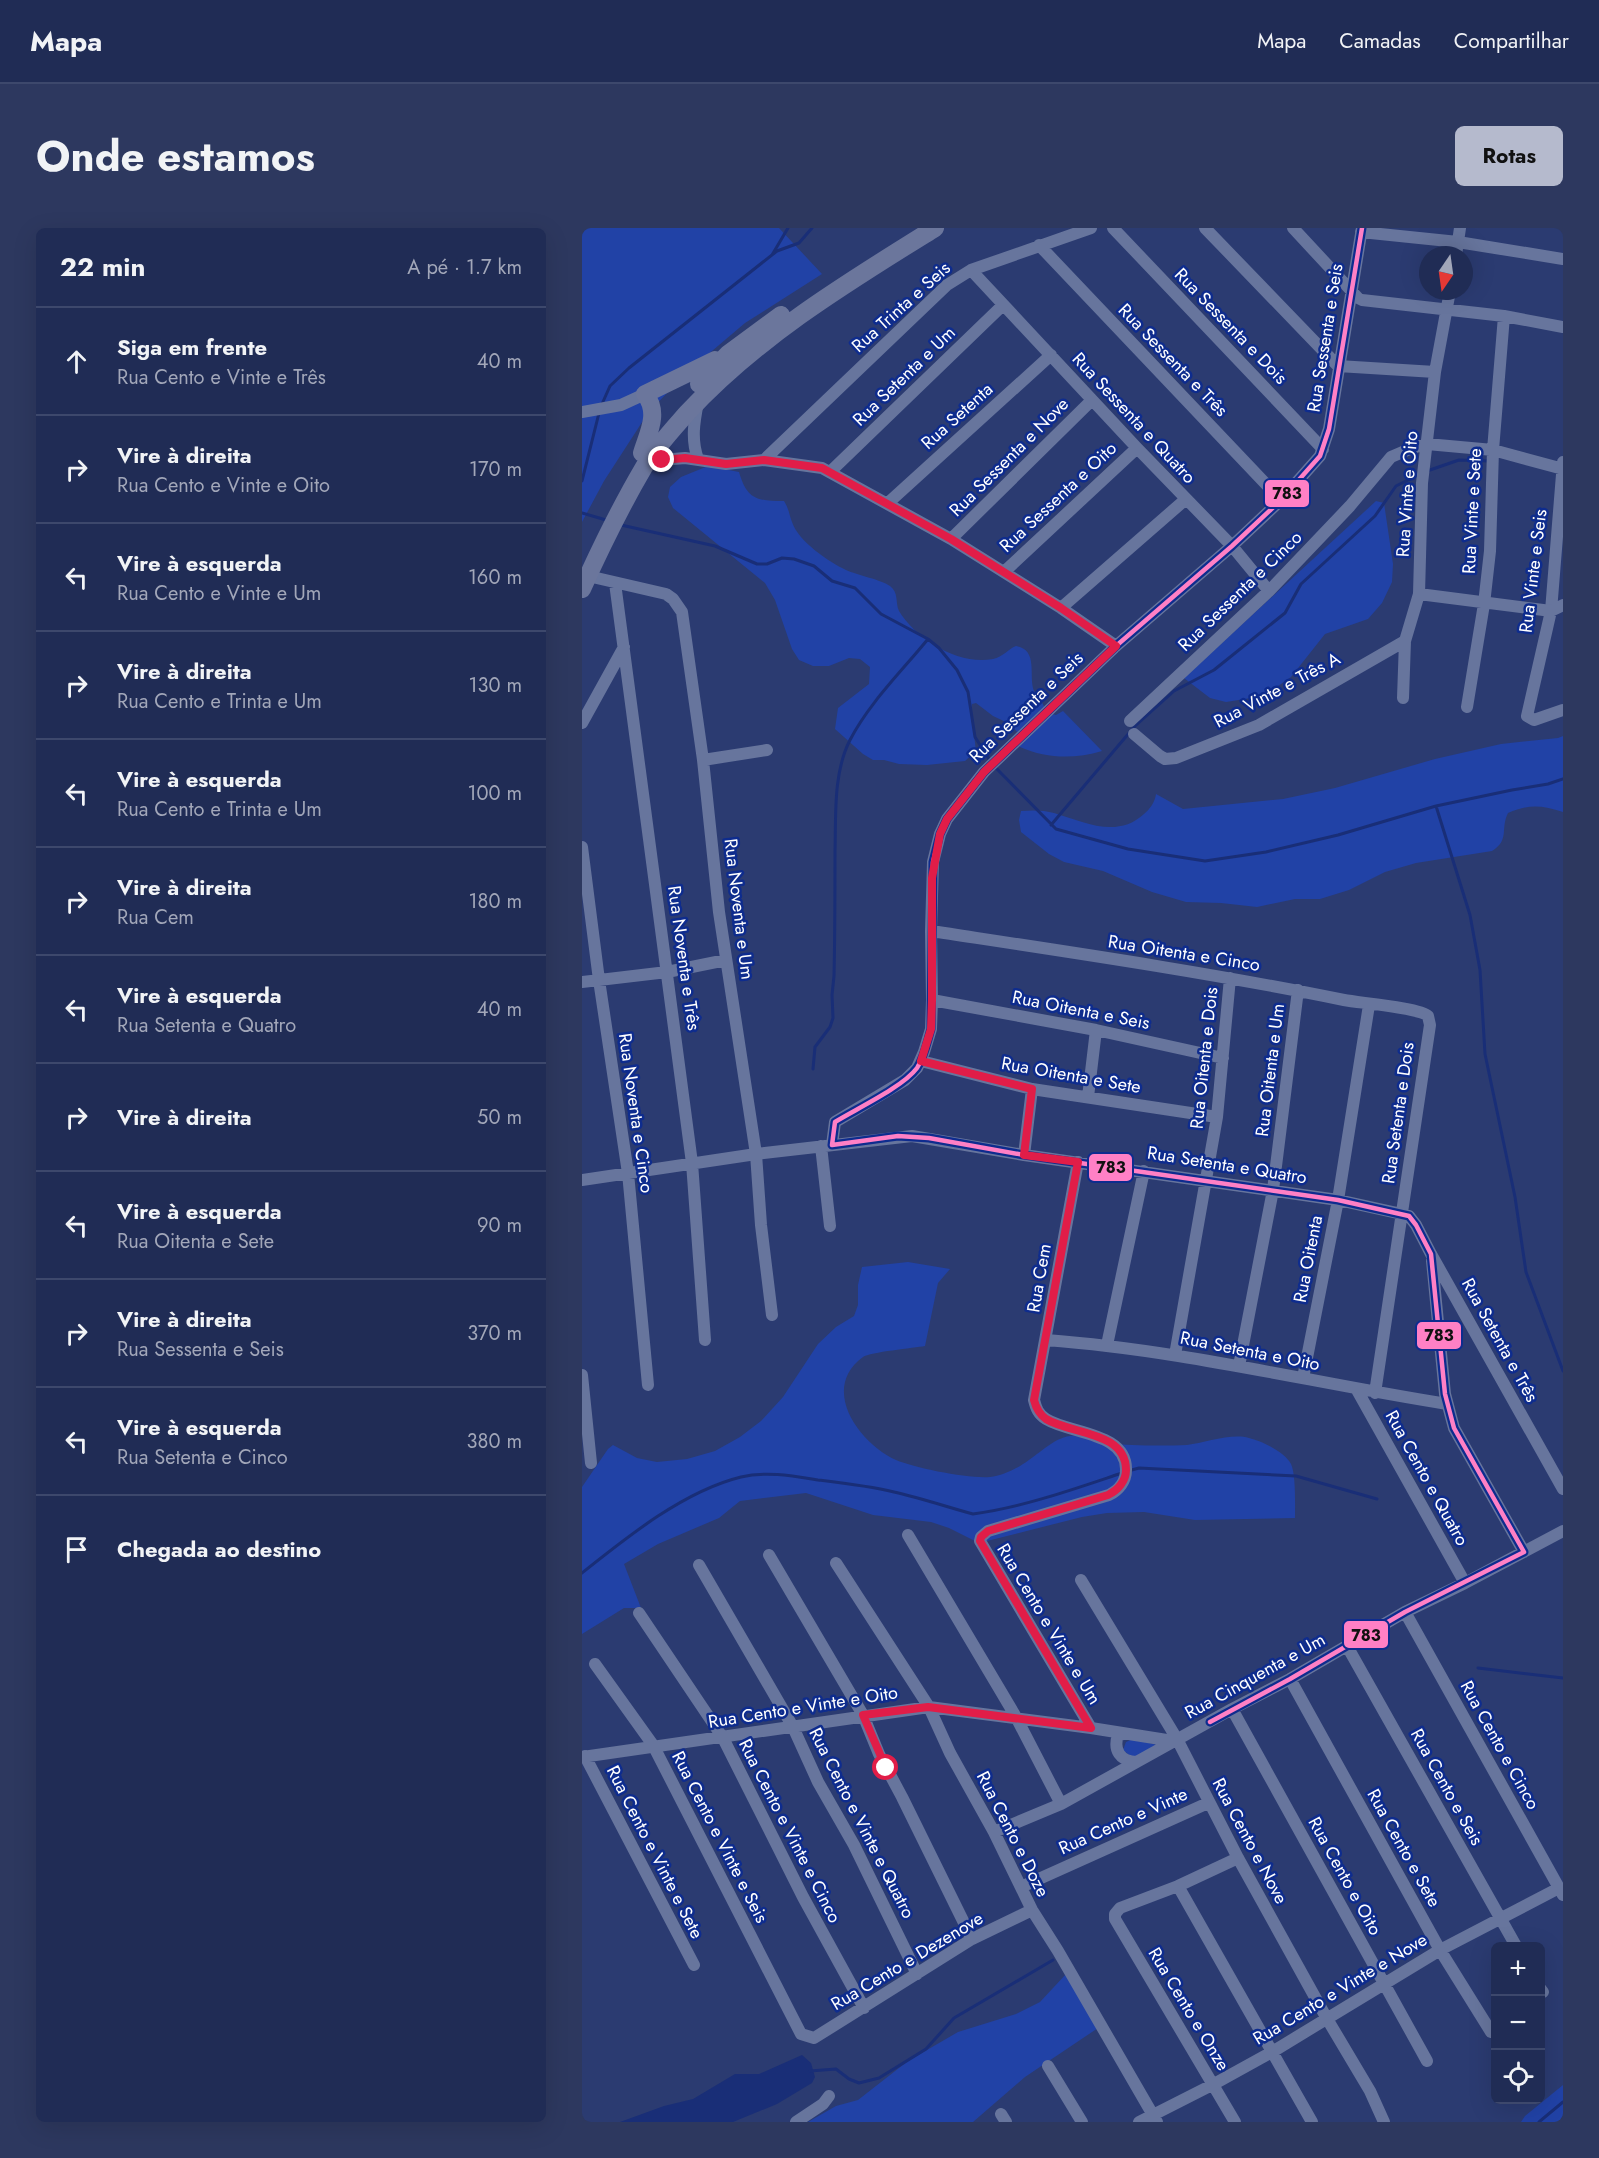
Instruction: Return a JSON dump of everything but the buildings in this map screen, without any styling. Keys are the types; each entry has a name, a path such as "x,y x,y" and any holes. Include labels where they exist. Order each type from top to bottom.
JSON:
{"highway":[{"path":"643,460 653,410 645,394 728,354 840,275 919,228"},
{"path":"643,460 713,385 789,323 870,268 935,228"},
{"path":"584,576 613,524 643,460 689,394 728,354"}],"street":[{"name":"Rua Trinta e Seis","path":"764,460 938,292 971,270 1091,228"},
{"name":"Rua Sessenta e Dois","path":"1113,228 1323,449"},
{"path":"1205,228 1338,366 1435,372"},
{"path":"1293,228 1358,298 1367,301 1504,316 1563,327"},
{"path":"1457,246 1460,228"},
{"path":"1361,230 1458,242 1563,259"},
{"name":"Rua Sessenta e Seis","path":"826,1146 835,1122 905,1080 921,1061 931,1029 933,862 940,834 947,819 984,772 1116,646 1232,546 1281,500 1316,461 1323,449 1329,429 1361,230"},
{"name":"Rua Sessenta e Três","path":"1039,245 1281,500"},
{"name":"Rua Sessenta e Quatro","path":"971,270 1186,500 1232,546 1269,591"},
{"name":"Rua Vinte e Oito","path":"1403,698 1406,640 1419,594 1422,483 1435,372 1449,300"},
{"name":"Rua Setenta e Um","path":"830,472 1003,305"},
{"name":"Rua Vinte e Sete","path":"1467,707 1484,604 1492,530 1493,450 1504,316"},
{"name":"Rua Setenta","path":"888,503 1051,355"},
{"path":"582,412 621,405 645,394"},
{"name":"Rua Sessenta e Nove","path":"951,539 1092,400"},
{"path":"698,401 693,447 698,459"},
{"path":"1427,444 1493,450 1563,466"},
{"name":"Rua Sessenta e Cinco","path":"1130,721 1269,591 1344,513 1391,457 1427,444"},
{"name":"Rua Sessenta e Oito","path":"1004,572 1137,448"},
{"path":"643,460 698,459 726,464 764,460 813,466 830,472 951,539 1061,608 1116,646"},
{"name":"Rua Vinte e Seis","path":"1563,466 1551,611 1527,713 1528,718 1534,720 1563,710"},
{"path":"1061,608 1186,500"},
{"name":"Rua Noventa e Um","path":"584,576 666,594 674,599 682,612 703,760 726,960 756,1154 761,1225 772,1314"},
{"name":"Rua Noventa e Três","path":"615,583 692,1163 705,1340"},
{"path":"1419,594 1551,611 1563,605"},
{"name":"Rua Vinte e Três A","path":"1134,734 1165,759 1176,758 1259,725 1406,640"},
{"path":"582,723 624,647"},
{"path":"703,760 767,750"},
{"name":"Rua Noventa e Cinco","path":"582,847 628,1173 648,1385"},
{"name":"Rua Oitenta e Cinco","path":"931,931 1230,978 1369,1005 1419,1011 1428,1016"},
{"path":"582,982 668,972 726,960"},
{"name":"Rua Oitenta e Dois","path":"1175,1355 1217,1117 1230,978"},
{"name":"Rua Oitenta e Um","path":"1239,1366 1273,1190 1298,990"},
{"name":"Rua Oitenta e Seis","path":"932,1000 1096,1030 1223,1058"},
{"name":"Rua Oitenta","path":"1303,1378 1338,1200 1369,1005"},
{"name":"Rua Setenta e Dois","path":"1375,1393 1430,1025 1428,1016"},
{"path":"1088,1097 1096,1030"},
{"name":"Rua Oitenta e Sete","path":"921,1061 1032,1089 1217,1117"},
{"path":"1024,1155 1032,1089"},
{"name":"Rua Setenta e Quatro","path":"582,1180 756,1154 912,1136 1024,1155 1338,1200 1402,1214"},
{"path":"826,1146 830,1226"},
{"name":"Rua Cem","path":"981,1537 988,1531 1116,1492 1126,1475 1126,1464 1118,1447 1046,1419 1036,1407 1034,1400 1078,1162"},
{"path":"1107,1345 1144,1171"},
{"name":"Rua Setenta e Três","path":"1402,1214 1409,1216 1416,1225 1563,1489"},
{"path":"1431,1254 1447,1404 1454,1428 1524,1551"},
{"name":"Rua Setenta e Oito","path":"1046,1340 1107,1345 1175,1355 1357,1390 1447,1404"},
{"path":"582,1375 591,1463"},
{"name":"Rua Cento e Quatro","path":"1357,1390 1465,1583"},
{"name":"Rua Cinquenta e Um","path":"994,1832 1061,1804 1290,1679 1405,1612 1563,1531"},
{"path":"908,1535 1016,1717 1061,1804"},
{"name":"Rua Cento e Vinte e Um","path":"981,1537 981,1546 1091,1728"},
{"path":"769,1555 863,1715 879,1754 972,1940"},
{"name":"Rua Cento e Doze","path":"836,1563 928,1707 1032,1910 1155,2118"},
{"name":"Rua Cento e Vinte e Quatro","path":"699,1565 793,1727 818,1782 854,1845 917,1974"},
{"name":"Rua Cento e Nove","path":"1081,1580 1175,1740 1326,2017 1370,2091 1384,2122"},
{"name":"Rua Cento e Cinco","path":"1405,1612 1561,1891"},
{"name":"Rua Cento e Vinte e Cinco","path":"639,1613 723,1738 802,1897 864,2008"},
{"name":"Rua Cento e Seis","path":"1347,1646 1513,1942"},
{"name":"Rua Cento e Vinte e Seis","path":"595,1664 653,1745 801,2034"},
{"name":"Rua Cento e Sete","path":"1290,1679 1440,1950 1491,2032"},
{"name":"Rua Cento e Vinte e Oito","path":"584,1757 653,1745 723,1738 863,1715 928,1707 1175,1740"},
{"name":"Rua Cento e Oito","path":"1232,1709 1427,2061"},
{"path":"1123,1734 1118,1736 1116,1741 1118,1752 1125,1760 1136,1762"},
{"name":"Rua Cento e Vinte e Sete","path":"584,1757 694,1965"},
{"name":"Rua Cento e Vinte","path":"1021,1887 1208,1803"},
{"path":"1238,1858 1178,1886 1312,2122"},
{"name":"Rua Cento e Onze","path":"1178,1886 1120,1908 1115,1914 1116,1921 1235,2122"},
{"name":"Rua Cento e Vinte e Nove","path":"1139,2122 1155,2118 1272,2052 1326,2017 1440,1950 1561,1891"},
{"name":"Rua Cento e Dezenove","path":"801,2034 814,2038 972,1940 1032,1910"},
{"path":"1047,2066 1082,2122"},
{"path":"796,2122 823,2104 829,2096"}],"shaded area":[{"path":"582,228 779,228 822,274 745,323 686,373 648,413 604,481 582,522"},
{"path":"708,466 739,472 745,488 754,497 784,501 795,529 807,543 831,562 846,570 890,586 896,595 899,611 907,621 927,640 940,648 966,658 980,660 997,658 1016,646 1023,648 1030,658 1034,691 1046,709 1056,715 1063,711 1102,751 1082,755 1051,756 1030,751 1020,747 1018,733 1010,724 993,716 976,703 972,704 971,709 976,751 965,761 927,765 899,764 873,760 863,754 835,729 838,708 869,684 870,667 860,659 849,658 829,666 813,666 799,660 792,649 775,600 765,583 673,508 668,497 670,487 681,477"},
{"path":"1376,501 1384,503 1393,564 1392,582 1382,603 1368,619 1325,634 1291,677 1271,691 1251,698 1226,702 1210,698 1184,678"},
{"path":"1563,736 1563,812 1535,806 1515,810 1508,813 1501,843 1492,851 1416,863 1385,872 1349,890 1320,899 1295,899 1257,907 1186,902 1152,892 1103,871 1064,862 1049,854 1021,832 1019,820 1021,811 1038,810 1089,824 1123,826 1134,822 1146,812 1156,794 1183,809 1283,799 1335,788 1435,759 1501,744"},
{"path":"908,1262 950,1269 938,1283 925,1346 867,1355 850,1370 845,1384 845,1399 858,1429 882,1452 896,1460 929,1469 956,1475 990,1477 1016,1468 1051,1444 1070,1436 1118,1444 1158,1446 1187,1445 1226,1437 1242,1437 1254,1439 1273,1448 1284,1455 1291,1464 1295,1518 1195,1520 1144,1512 1107,1513 1082,1517 979,1543 931,1522 873,1515 806,1493 740,1501 719,1518 658,1544 624,1564 641,1608 624,1608 582,1634 582,1487 608,1449 613,1445 637,1458 657,1462 687,1459 715,1451 740,1437 761,1421 783,1397 818,1344 836,1327 854,1316 858,1305 858,1285 862,1267"},
{"path":"1133,1739 1157,1745 1133,1758 1123,1750 1126,1742"},
{"path":"1067,1973 1098,2028 1025,2077 973,2122 808,2122 836,2106 858,2100 908,2061 958,2032 1016,2014 1040,2002"},
{"path":"802,2055 811,2063 815,2077 812,2083 777,2104 733,2122 620,2122 664,2106 693,2099 735,2074 759,2074"},
{"path":"1563,2085 1563,2122 1521,2122 1540,2104 1545,2104 1545,2100"}],"waterway":[{"path":"772,255 788,228"},
{"path":"602,404 610,386 629,368 777,251 799,243 812,228"},
{"path":"582,481 599,413"},
{"path":"1427,471 1459,460 1490,461"},
{"path":"1051,825 1135,726 1174,691 1214,670 1285,613 1301,584 1375,516 1396,486 1418,475"},
{"path":"582,513 606,520"},
{"path":"621,525 715,546 757,564 767,564 782,558 794,559 814,566 832,581 855,588 881,614 928,639 939,648 957,670 968,692 975,737 991,762"},
{"path":"813,1069 815,1047 830,1027 833,1018 836,809 841,766 850,740 858,726 886,688 928,639"},
{"path":"995,767 1056,829 1128,849 1205,861 1266,852 1338,835 1436,806 1563,779"},
{"path":"1436,806 1470,915 1480,970 1485,1054 1515,1197 1526,1272 1563,1371"},
{"path":"1128,1471 1139,1468 1296,1476 1377,1499"},
{"path":"582,1573 637,1530 678,1504 720,1484 750,1475 770,1474 875,1488 973,1514 1030,1502 1122,1473"},
{"path":"1478,1668 1563,1678"},
{"path":"810,2071 836,2069 859,2083 879,2078 926,2049 954,2018 1053,1960"},
{"path":"1539,2122 1563,2102"}],"transit line":[{"name":"783","path":"832,1145 835,1122 901,1083 917,1068 923,1055 931,1029 933,862 940,834 947,819 984,772 1116,646 1232,546 1281,500 1320,456 1329,429 1362,228"},
{"name":"783","path":"832,1145 898,1136 929,1138 1024,1155 1338,1200 1409,1216 1431,1254 1445,1394 1454,1428 1524,1552"},
{"name":"783","path":"1210,1722 1290,1679 1405,1612 1524,1552"}],"route":[{"path":"662,460 685,458 726,464 764,460 822,468 951,539 1061,608 1116,646 984,772 947,819 940,834 933,862 931,1029 921,1061 1032,1089 1024,1155 1078,1162 1034,1400 1036,1407 1046,1419 1118,1447 1126,1464 1126,1475 1116,1492 988,1531 984,1533 980,1541 1091,1728 928,1707 863,1715 886,1768"}]}
